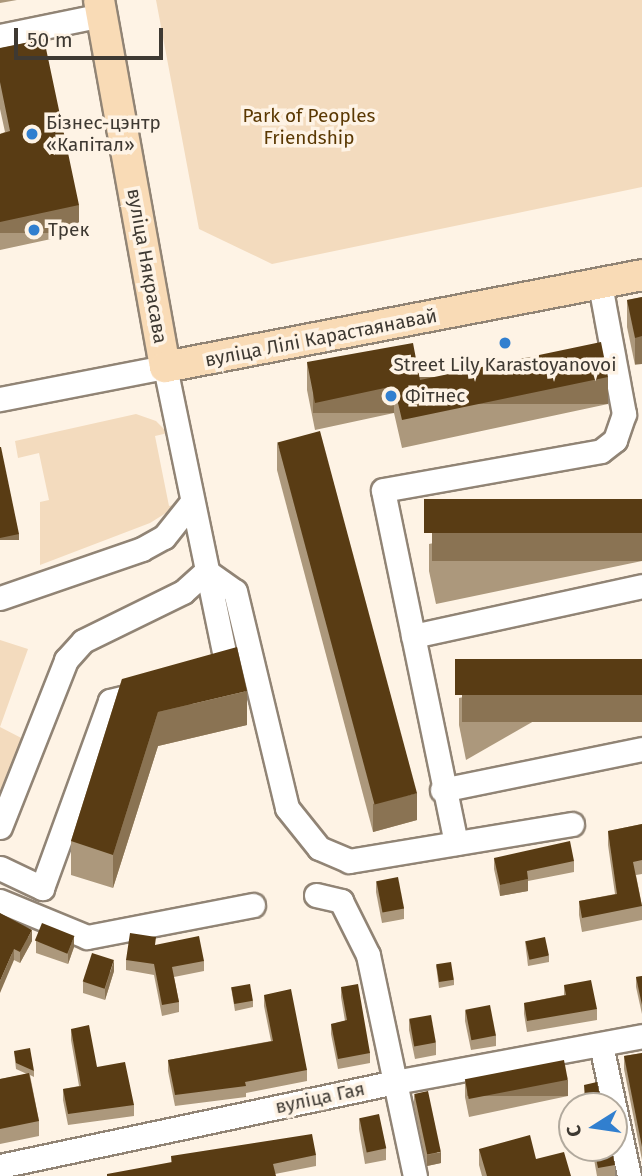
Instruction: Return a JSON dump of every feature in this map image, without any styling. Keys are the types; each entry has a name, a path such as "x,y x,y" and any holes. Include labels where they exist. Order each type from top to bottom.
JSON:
{"main road":[{"name":"вуліца Някрасава","path":"100,8 165,367"},
{"name":"вуліца Лілі Карастаянавай","path":"165,367 642,275"}],"street":[{"path":"0,36 100,8"},
{"path":"456,843 442,790 383,490 600,451 621,431 632,392 612,345 600,284"},
{"path":"586,350 612,345"},
{"path":"165,367 191,503 228,670 188,681"},
{"name":"вуліца Лілі Карастаянавай","path":"0,399 165,367"},
{"path":"0,598 142,549 164,537 191,503"},
{"path":"0,827 66,660 83,640 183,592 206,571"},
{"path":"206,571 235,591 287,808 319,848 349,861 572,824"},
{"path":"412,636 642,586"},
{"path":"0,868 42,888 110,701 162,687"},
{"path":"442,790 642,749"},
{"path":"316,895 341,901 357,927 368,955 415,1176"},
{"path":"0,901 87,937 253,905"},
{"name":"вуліца Гая","path":"0,1166 395,1082 642,1036"},
{"path":"601,1045 629,1176"}],"green space":[{"name":"Park of Peoples Friendship","path":"156,0 642,0 642,187 272,264 199,229"},
{"path":"136,414 156,421 168,433 155,436 169,506 182,503 150,523 40,565 40,502 49,500 39,453 18,458 15,441"},
{"path":"0,640 28,649 0,727"},
{"path":"0,727 31,743 0,821"}],"building":[{"name":"Бізнес-цэнтр «Капітал»","path":"44,39 79,205 0,222 0,134 10,131 0,82 0,48"},
{"path":"642,297 642,336 635,338 627,300"},
{"path":"601,342 608,377 402,420 394,386 315,403 307,362 413,343 420,380"},
{"path":"320,431 417,793 375,805 277,442"},
{"path":"0,447 19,534 0,538"},
{"path":"424,499 642,499 642,533 424,533"},
{"path":"237,647 247,691 158,712 113,855 71,841 122,679"},
{"path":"455,659 642,659 642,695 455,695"},
{"path":"642,824 642,860 633,862 642,906 582,918 579,901 617,894 608,831"},
{"path":"570,841 574,861 527,871 528,879 500,885 494,858"},
{"path":"398,877 404,908 383,913 376,881"},
{"path":"0,913 32,930 20,952 14,949 0,981"},
{"path":"42,923 74,936 67,954 35,941"},
{"path":"130,933 156,937 155,945 199,936 204,961 172,967 179,1002 162,1005 154,964 126,960"},
{"path":"545,937 549,956 529,960 525,941"},
{"path":"92,953 114,960 105,989 83,982"},
{"path":"451,962 454,980 439,982 436,964"},
{"path":"642,976 642,1005 636,977"},
{"path":"591,980 597,1009 527,1021 524,1003 566,995 564,985"},
{"path":"250,984 253,1001 234,1004 231,987"},
{"path":"358,984 370,1053 338,1059 331,1024 347,1020 341,987"},
{"path":"291,989 307,1070 245,1082 246,1086 175,1095 168,1060 273,1041 264,995"},
{"path":"490,1005 496,1035 471,1040 465,1010"},
{"path":"431,1015 436,1043 414,1046 409,1019"},
{"path":"89,1025 97,1067 125,1062 134,1105 68,1114 63,1089 81,1086 71,1029"},
{"path":"30,1048 34,1071 16,1063 14,1051"},
{"path":"642,1053 642,1147 624,1056"},
{"path":"564,1060 568,1080 469,1099 465,1079"},
{"path":"29,1073 39,1121 0,1129 0,1079"},
{"path":"597,1082 599,1092 585,1092 584,1085"},
{"path":"428,1091 441,1152 427,1155 414,1094"},
{"path":"379,1114 386,1148 367,1152 359,1118"},
{"path":"312,1134 316,1155 273,1164 276,1176 107,1176 172,1162 171,1156"},
{"path":"530,1135 536,1159 558,1154 558,1162 567,1162 571,1176 487,1176 479,1149"},
{"path":"597,1162 614,1162 615,1165 598,1168"}],"place":[{"name":"Бізнес-цэнтр «Капітал»","path":"32,134"},
{"name":"Трек","path":"34,230"},
{"name":"Street Lily Karastoyanovoi","path":"505,343"},
{"name":"Фітнес","path":"391,396"}]}
